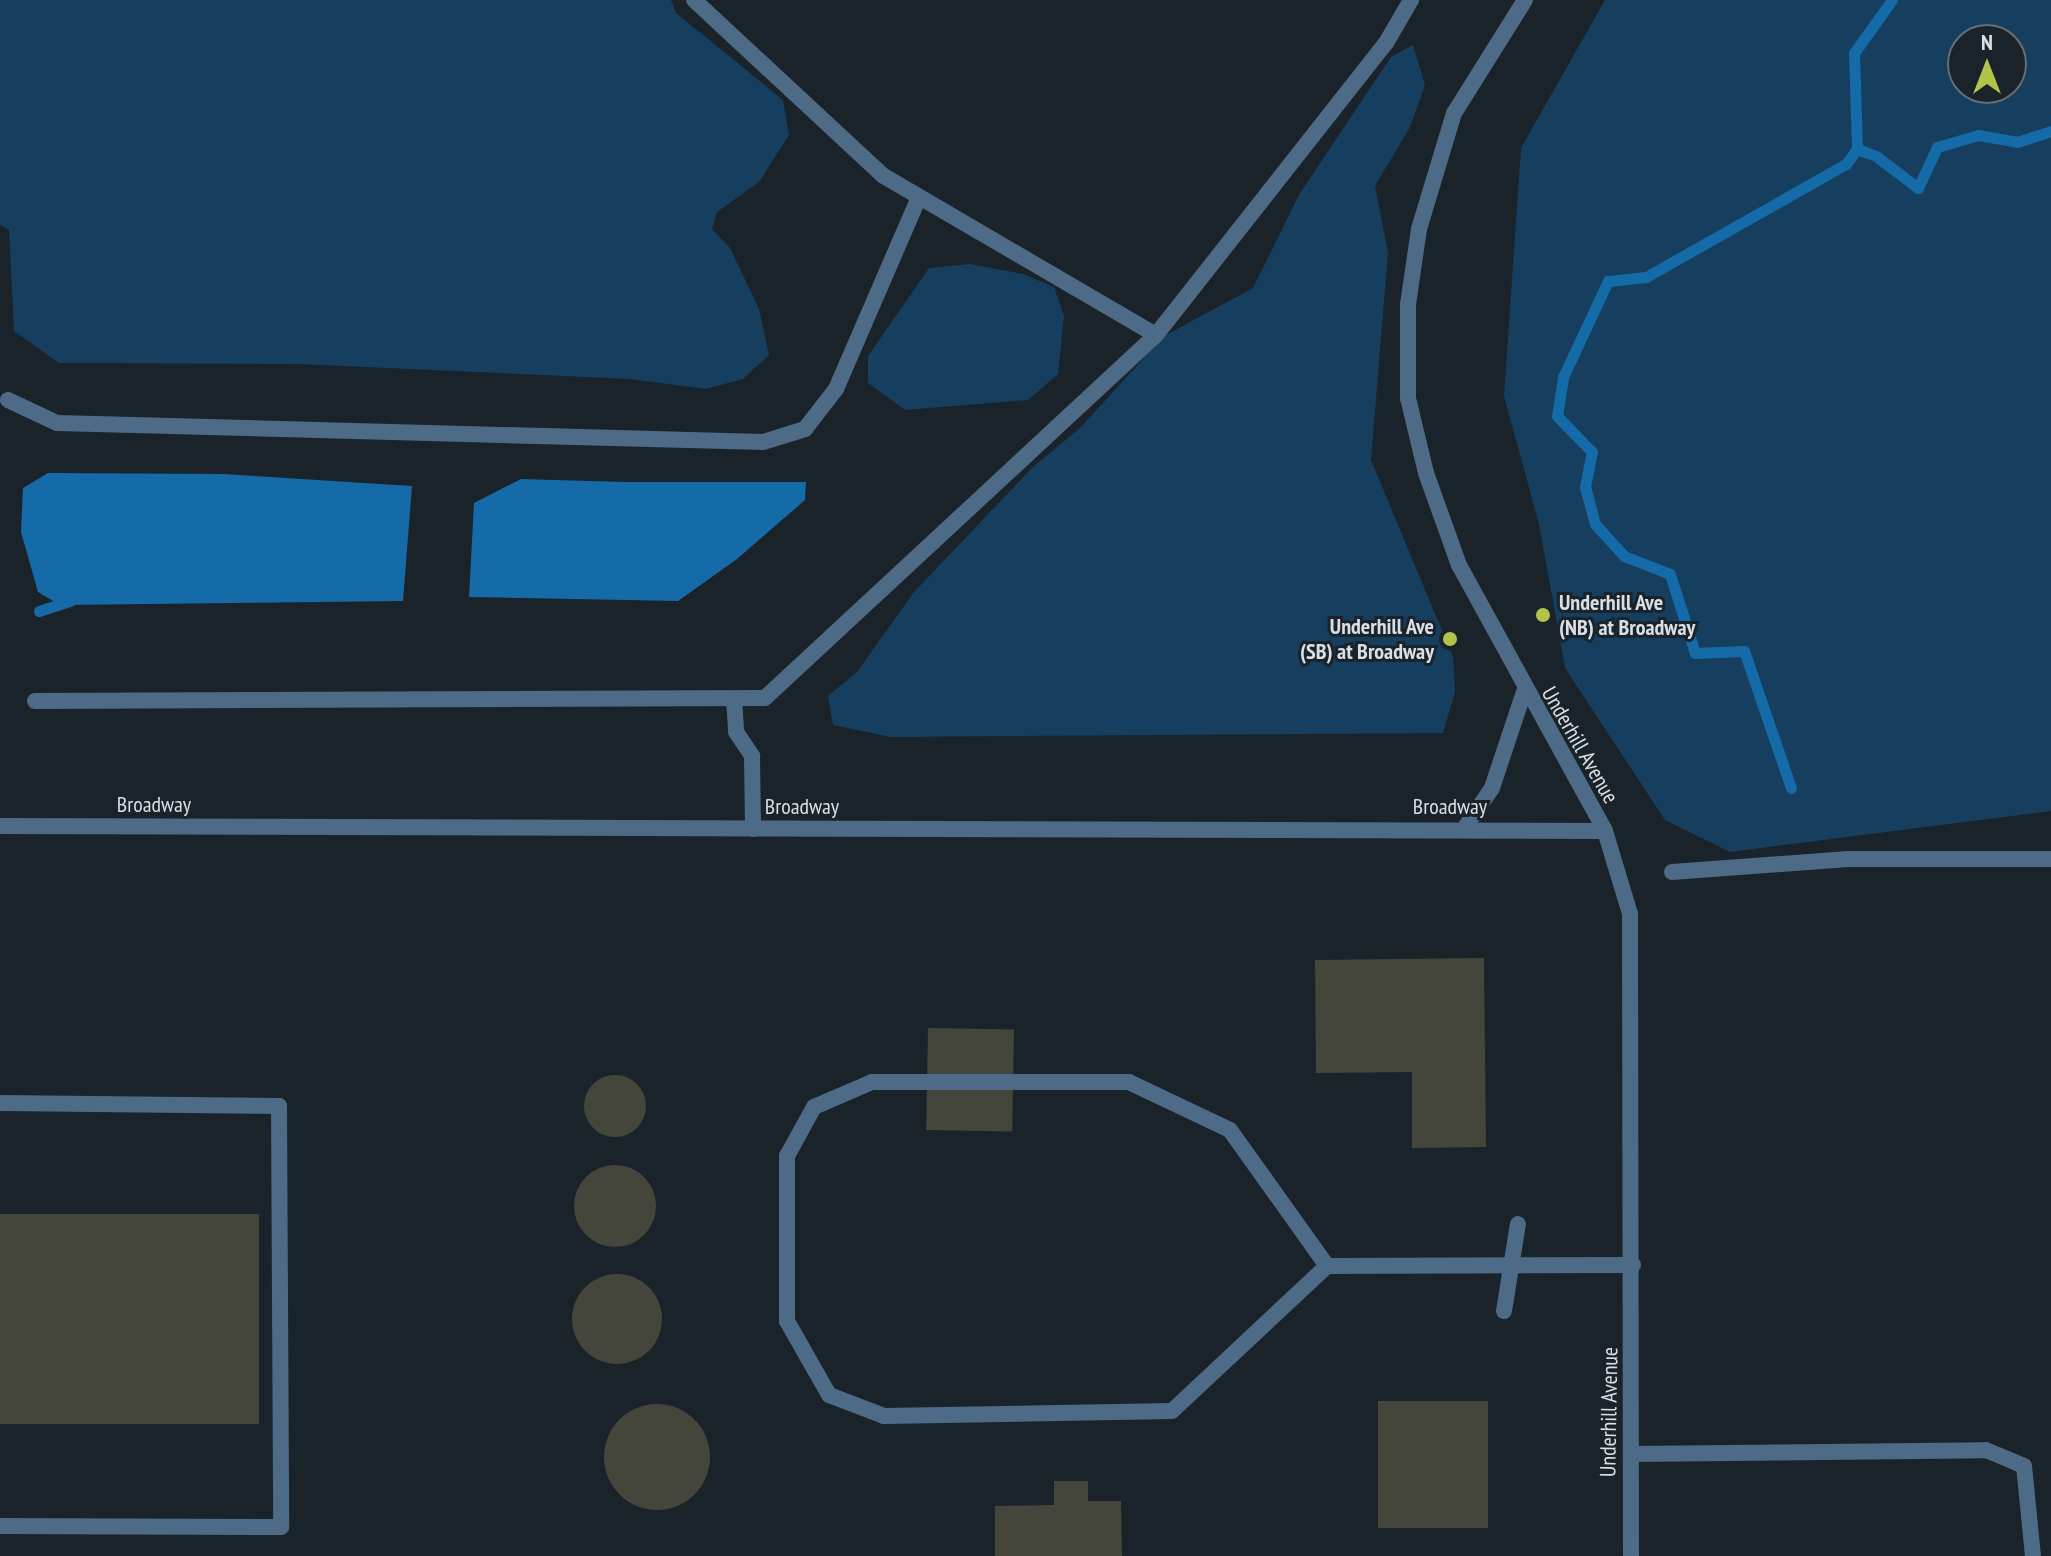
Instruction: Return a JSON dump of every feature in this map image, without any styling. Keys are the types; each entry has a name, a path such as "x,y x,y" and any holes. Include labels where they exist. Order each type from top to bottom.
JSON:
{"street":[{"path":"694,0 882,175 1156,335"},
{"path":"35,701 765,698 1156,335 1386,43 1411,0"},
{"name":"Underhill Avenue","path":"1525,0 1454,113 1419,229 1408,304 1408,398 1426,473 1459,565 1524,692 1605,831 1630,914 1634,960 1631,1556"},
{"path":"8,400 57,423 763,442 805,429 836,389 919,197"},
{"path":"1464,829 1492,788 1524,692"},
{"path":"734,700 736,732 752,756 753,829"},
{"name":"Broadway","path":"0,826 1605,831"},
{"path":"1672,872 1849,859 2051,859"},
{"path":"1327,1266 1230,1130 1129,1082 872,1082 814,1107 787,1156 787,1321 829,1395 884,1416 1172,1411 1327,1266 1633,1265"},
{"path":"0,1103 279,1106 281,1527 0,1526"},
{"path":"1504,1311 1518,1224"},
{"path":"1631,1454 1986,1450 2024,1466 2033,1556"}],"shaded area":[{"path":"0,0 671,0 676,13 783,100 789,135 759,182 717,212 712,229 730,248 759,309 769,355 743,379 706,389 630,379 298,364 59,363 14,331 9,230 0,225"},
{"path":"1605,0 2051,0 2051,811 1730,852 1665,820 1565,668 1539,524 1504,396 1521,148"},
{"path":"1413,45 1425,85 1410,127 1375,186 1388,253 1371,460 1453,657 1455,692 1443,733 891,737 833,725 828,696 857,672 914,592 1033,467 1080,428 1164,336 1253,288 1299,195 1391,57"},
{"path":"970,264 1023,274 1054,287 1064,316 1058,374 1028,400 905,410 868,383 868,356 929,268"},
{"path":"48,473 223,474 412,486 403,601 60,605 38,592 21,532 23,488"},
{"path":"521,479 806,482 805,500 737,559 678,601 469,597 474,503"}],"building":[{"path":"1484,958 1486,1147 1412,1148 1412,1072 1316,1073 1315,960"},
{"path":"928,1028 1014,1030 1012,1131 926,1130"},
{"path":"615,1075 627,1077 637,1084 644,1094 644,1118 637,1128 627,1135 615,1137 603,1135 593,1128 586,1118 584,1106 586,1094 593,1084 603,1077"},
{"path":"615,1165 631,1168 644,1177 653,1190 656,1206 653,1222 644,1235 631,1244 615,1247 599,1244 586,1235 577,1222 574,1206 577,1190 586,1177 599,1168"},
{"path":"0,1214 259,1214 259,1424 0,1424"},
{"path":"617,1274 634,1277 649,1287 659,1302 662,1319 659,1336 649,1351 634,1361 617,1364 600,1361 585,1351 575,1336 572,1319 575,1302 585,1287 600,1277"},
{"path":"1378,1401 1488,1401 1488,1528 1378,1528"},
{"path":"657,1404 677,1408 695,1419 706,1437 710,1457 706,1477 695,1495 677,1506 657,1510 637,1506 619,1495 608,1477 604,1457 608,1437 619,1419 637,1408"},
{"path":"1054,1481 1088,1481 1088,1501 1121,1501 1122,1556 995,1556 995,1506 1054,1505"}],"waterway":[{"path":"1791,788 1744,651 1695,653 1670,574 1624,556 1595,524 1585,487 1592,452 1557,416 1563,377 1608,281 1646,277 1846,164 1857,149 1854,53 1892,0"},
{"path":"1857,149 1876,156 1918,188 1937,147 1978,135 2017,142 2051,131"},
{"path":"39,611 70,601"}],"place":[{"name":"Underhill Ave (NB) at Broadway","path":"1543,615"},
{"name":"Underhill Ave (SB) at Broadway","path":"1450,639"}]}
